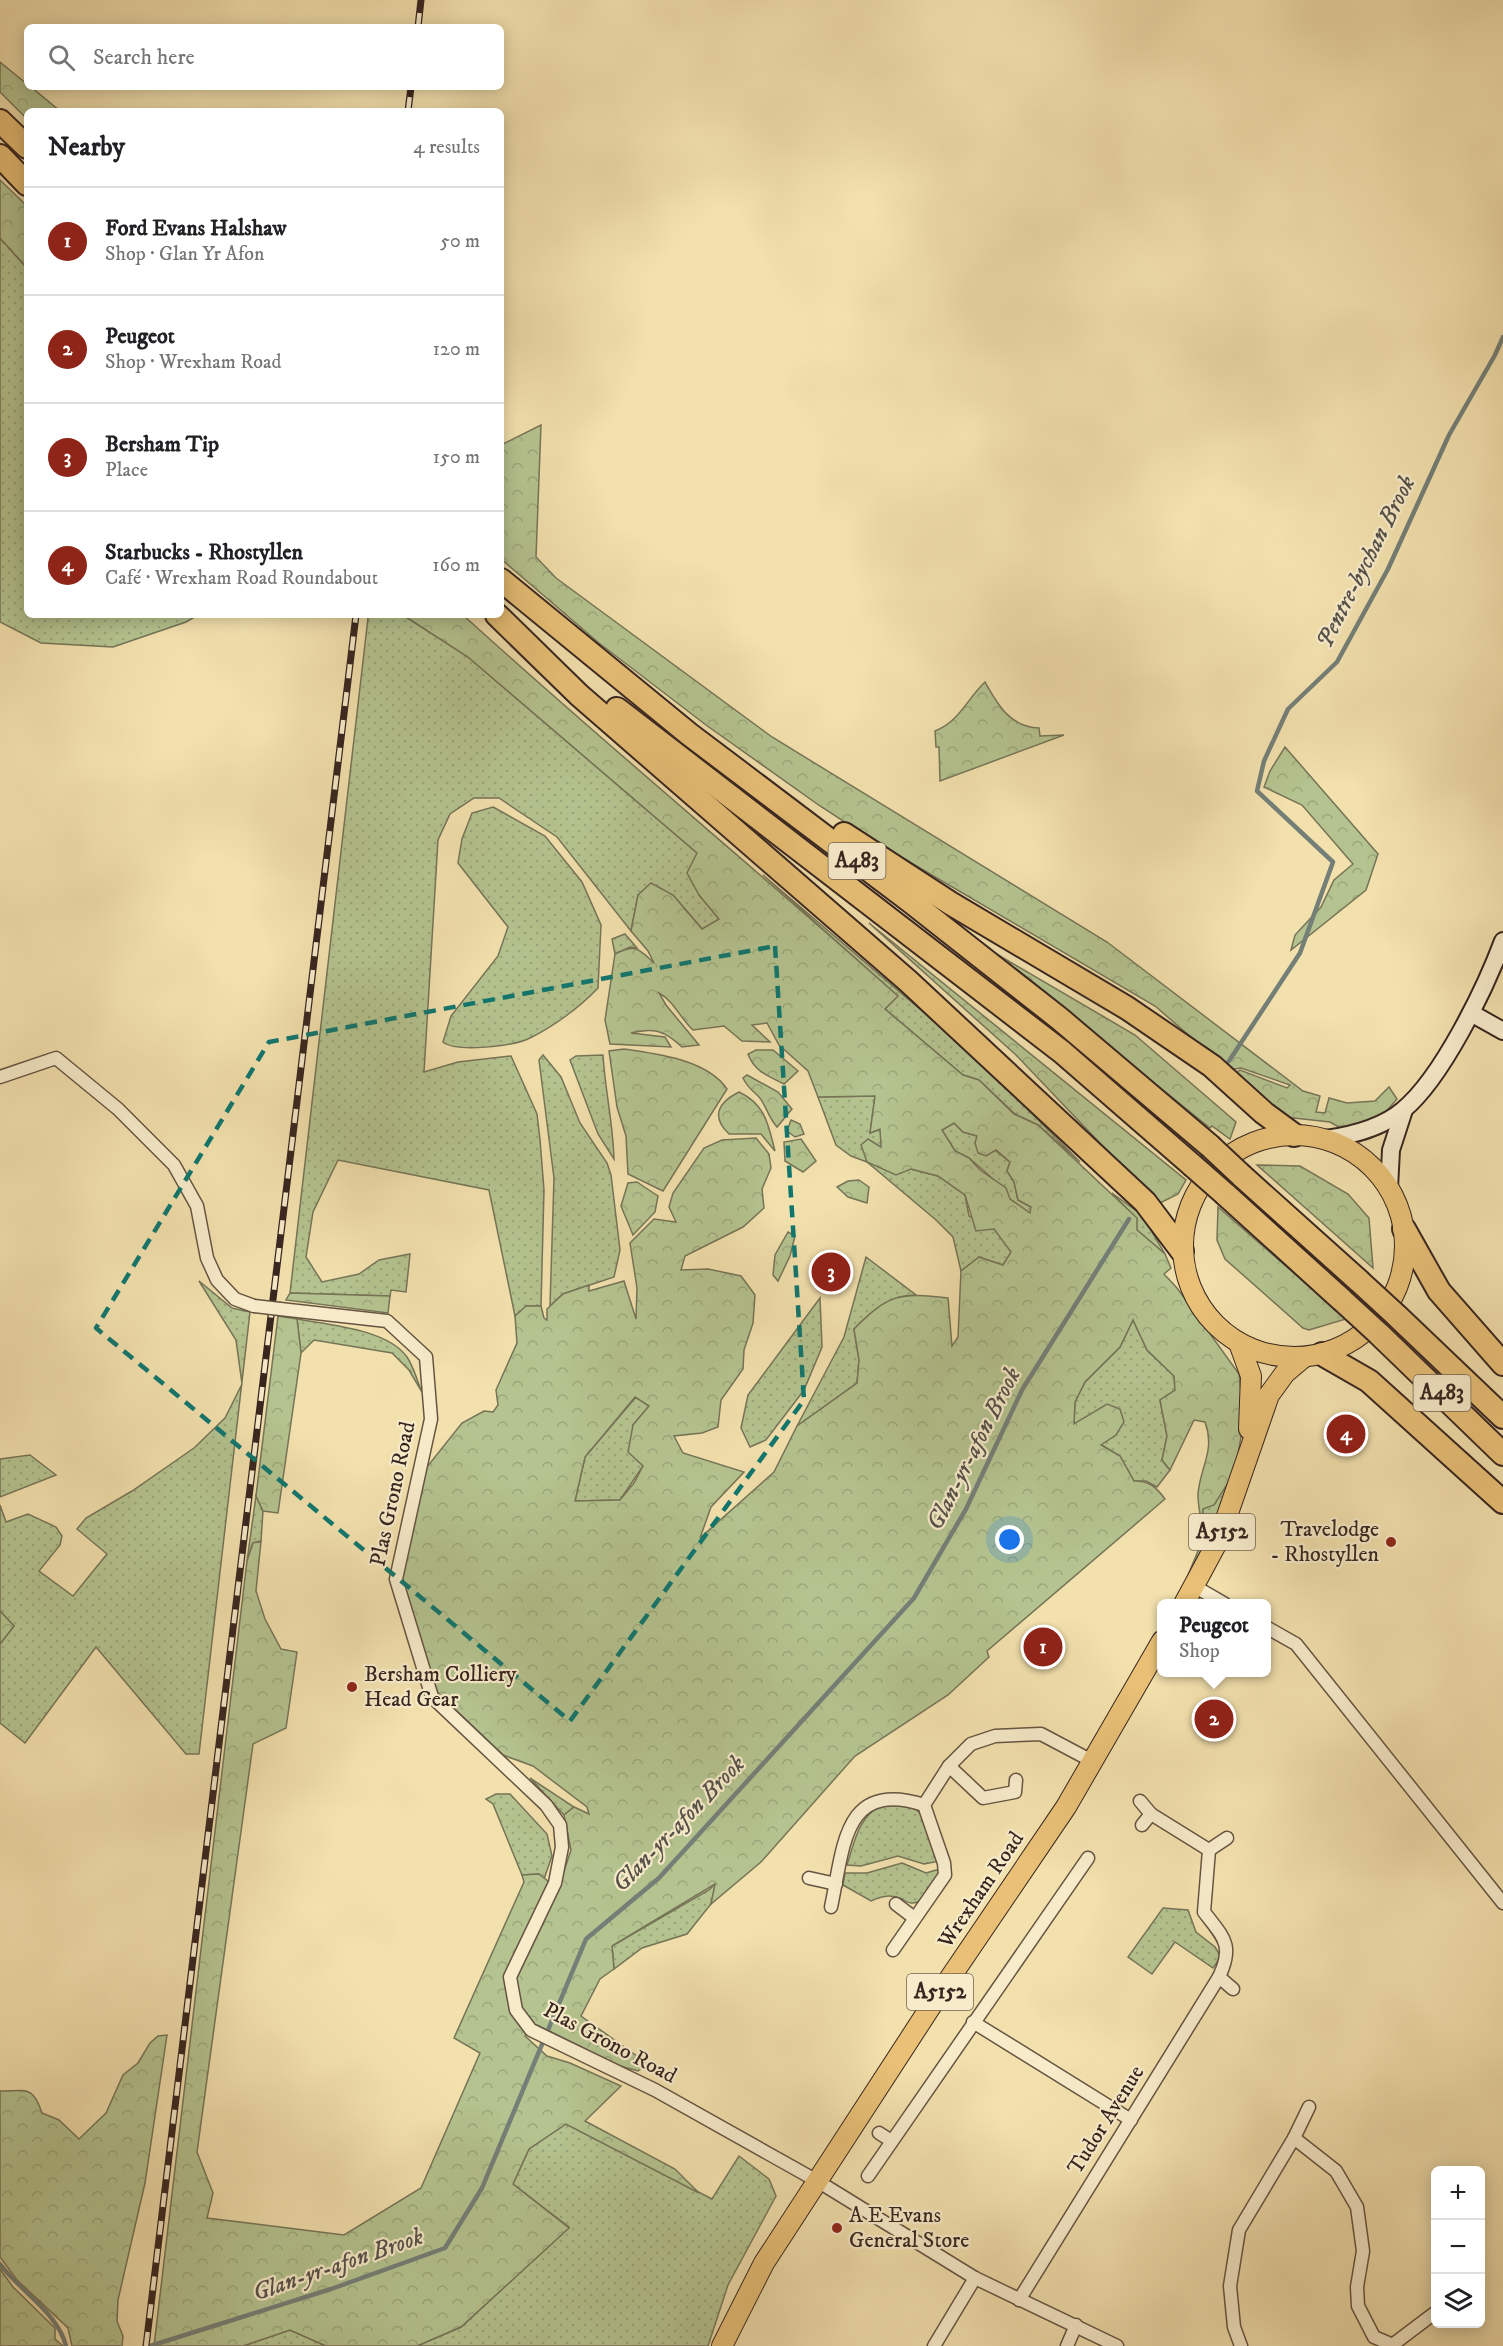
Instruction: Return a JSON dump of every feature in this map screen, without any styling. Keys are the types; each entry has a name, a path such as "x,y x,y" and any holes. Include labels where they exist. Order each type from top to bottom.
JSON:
{"highway":[{"path":"0,121 24,144"},
{"path":"0,156 24,181"},
{"name":"A483","path":"504,582 689,734 1032,997 1151,1094 1359,1281 1503,1417"},
{"path":"501,618 579,695 908,981 1145,1202 1182,1251"},
{"name":"A483","path":"502,618 674,754 1062,1052 1342,1300 1503,1454"},
{"path":"689,734 950,903 1127,1008 1212,1066 1264,1113 1294,1134"},
{"path":"1404,1229 1439,1291 1503,1364"},
{"path":"1313,1355 1369,1381 1503,1502"}],"main road":[{"path":"1389,1188 1392,1150 1404,1110 1449,1051 1471,1013 1503,941"},
{"path":"1471,1013 1503,1031"},
{"path":"1326,1139 1364,1130 1404,1110"},
{"path":"1294,1134 1326,1139 1362,1158 1389,1188 1399,1208 1404,1229 1405,1256 1399,1283 1387,1307 1370,1328 1347,1344 1313,1355 1271,1355 1239,1343 1210,1320 1190,1288 1182,1251 1186,1216 1202,1183 1208,1176 1227,1157 1259,1140 1294,1134"},
{"name":"A5152","path":"1239,1343 1247,1360 1252,1394 1247,1456"},
{"name":"A5152","path":"1187,1599 1219,1539 1269,1395 1285,1372 1313,1355"},
{"name":"Wrexham Road","path":"722,2346 764,2263 819,2182 935,2000 1066,1807 1157,1648"}],"street":[{"name":"Plas Grono Road","path":"0,1077 56,1058 118,1109 174,1165 197,1206 207,1258 221,1285 235,1299 254,1306 387,1321 426,1357 431,1419 396,1579 432,1696 546,1805 560,1825 562,1847 555,1883 510,1977 516,2010 535,2032 655,2090 819,2182 975,2278 1117,2346"},
{"path":"1194,1586 1216,1599"},
{"path":"1271,1630 1296,1644 1503,1903"},
{"path":"924,1805 949,1766 971,1744 995,1736 1041,1734 1092,1761"},
{"path":"949,1766 983,1798 1014,1792 1016,1780"},
{"path":"831,1907 846,1841 861,1810 884,1798 895,1797 924,1805"},
{"path":"1140,1801 1151,1814 1209,1850 1227,1838"},
{"path":"892,1950 913,1917 945,1875 944,1863 924,1805"},
{"path":"1142,1825 1151,1814"},
{"name":"Tudor Avenue","path":"1019,2300 1228,1959 1223,1937 1204,1912 1209,1850"},
{"path":"867,2176 1088,1858"},
{"path":"809,1878 836,1884"},
{"path":"896,1904 913,1917"},
{"path":"1219,1977 1233,1989"},
{"path":"974,2022 1131,2120"},
{"path":"1241,2346 1234,2327 1230,2286 1239,2230 1294,2138 1309,2107"},
{"path":"879,2133 890,2140"},
{"path":"1294,2138 1336,2171 1357,2207 1363,2251 1357,2287 1358,2306 1374,2337 1392,2346 1431,2316"},
{"path":"934,2346 975,2278"},
{"path":"1067,2346 1076,2325"}],"highlighted area":[{"path":"775,946 804,1400 570,1721 96,1328 269,1042"}],"green space":[{"path":"0,62 24,82 24,90 35,90 56,108 24,108 24,116 0,92"},
{"path":"0,180 24,203 24,265 0,238"},
{"path":"0,238 24,265 24,618 193,618 113,647 41,643 0,622"},
{"path":"541,425 536,557 556,578 772,737 1107,942 1303,1091 1320,1096 1316,1112 1325,1113 1329,1098 1347,1103 1375,1101 1389,1087 1397,1099 1378,1121 1344,1130 1330,1122 1285,1117 1235,1074 1240,1070 1287,1088 1290,1085 1241,1068 1229,1070 1155,1006 874,841 820,806 706,725 599,643 504,562 504,444"},
{"path":"368,618 408,618 468,657 697,853 699,895 719,919 703,930 673,895 638,895 631,931 557,837 499,798 474,798 450,814 438,840 424,1072 458,1062 511,1056 537,1114 544,1190 541,1306 527,1306 515,1316 489,1190 338,1160 313,1212 306,1257 322,1282 359,1274 379,1260 410,1254 406,1292 391,1290 390,1296 290,1293"},
{"path":"408,618 466,618 898,996 885,1009 963,1075 979,1080 1014,1114 1038,1125 1137,1218 1137,1230 1165,1254 1171,1268 1164,1274 1177,1288 1239,1374 1244,1419 1235,1472 1214,1505 1203,1509 1202,1528 1198,1495 1209,1442 1205,1422 1194,1420 1170,1470 1162,1460 1167,1436 1160,1400 1175,1390 1174,1376 1147,1350 1133,1320 1120,1347 1085,1382 1075,1402 1074,1424 1107,1404 1120,1409 1124,1422 1116,1435 1101,1445 1120,1456 1134,1481 1152,1486 1165,1499 987,1651 989,1657 948,1695 855,1756 761,1862 711,1904 715,1884 612,1946 614,1969 600,1979 581,2016 648,2064 638,2071 620,2066 537,2025 525,2036 547,2056 570,2063 621,2086 585,2121 675,2169 699,2193 566,2124 529,2149 513,2184 569,2228 461,2327 417,2346 326,2346 290,2330 243,2346 154,2346 247,1561 253,1543 261,1541 256,1591 265,1619 281,1649 297,1652 286,1728 253,1744 197,2152 213,2193 207,2218 344,2235 421,2188 480,2053 454,2038 524,1882 522,1875 539,1874 558,1889 571,1850 564,1815 574,1807 589,1814 587,1807 533,1766 503,1755 437,1692 402,1579 423,1472 462,1423 484,1411 493,1412 498,1405 496,1390 517,1343 515,1316 526,1306 541,1306 544,1318 547,1320 547,1309 563,1294 589,1285 589,1291 624,1281 636,1319 637,1288 630,1243 654,1219 676,1222 669,1207 673,1193 704,1148 722,1140 756,1138 769,1154 771,1168 762,1189 764,1208 743,1227 685,1256 681,1270 708,1269 741,1276 755,1295 753,1323 744,1350 743,1369 721,1400 718,1427 702,1433 674,1436 683,1453 744,1472 711,1507 700,1538 774,1472 797,1426 857,1383 859,1360 854,1329 866,1317 886,1302 896,1298 918,1295 948,1298 952,1346 958,1337 961,1271 979,1257 1003,1265 1011,1252 994,1229 976,1231 965,1195 938,1176 911,1169 896,1175 867,1162 861,1145 868,1139 881,1147 880,1129 870,1133 875,1096 818,1097 808,1071 779,1045 767,1023 752,1025 770,1042 742,1041 724,1026 693,1030 669,1000 659,993 699,1045 682,1047 664,1034 646,1030 631,1033 665,1037 671,1047 610,1044 605,1020 615,954 632,948 644,954 654,963 648,951 631,931 638,895 651,883 673,895 702,929 719,919 699,895 687,873 697,853 468,657","holes":["954,1123 963,1132 977,1136 975,1143 978,1153 986,1156 996,1150 1010,1162 1007,1171 1014,1182 1018,1200 1031,1207 1030,1213 1010,1199 1006,1188 980,1170 969,1158 955,1151 942,1130","635,1397 649,1406 633,1425 628,1452 643,1466 634,1483 620,1500 575,1501 585,1457"]},
{"path":"985,682 1000,706 1020,724 1039,728 1040,736 1064,735 940,781 939,747 936,747 935,731 957,716"},
{"path":"1285,747 1378,854 1366,890 1291,950 1295,935 1321,907 1334,880 1353,864 1302,805 1264,787 1270,771"},
{"path":"493,807 545,836 582,882 601,925 598,988 566,1016 530,1038 499,1046 460,1047 443,1042 451,1016 498,956 508,927 458,863 462,839 472,813"},
{"path":"763,875 976,1057 1080,1162 1038,1125 1015,1114 979,1080 963,1075 885,1009 897,996"},
{"path":"869,923 1186,1180 1178,1194 1158,1204 1016,1055"},
{"path":"625,934 637,948 630,947 615,954 612,939"},
{"path":"988,949 1135,1035 1236,1122 1230,1139 1212,1126 1210,1128"},
{"path":"624,1049 694,1064 718,1079 727,1089 663,1191 628,1174 626,1136 617,1107 609,1051"},
{"path":"756,1050 773,1050 798,1071 784,1084 772,1078 758,1069 751,1060 748,1054"},
{"path":"543,1055 561,1077 580,1123 607,1163 611,1175 620,1250 614,1277 563,1294 550,1306 554,1178 539,1060"},
{"path":"603,1055 614,1159 598,1134 570,1060 576,1056"},
{"path":"747,1075 778,1092 792,1109 777,1127 759,1097 743,1078"},
{"path":"739,1092 760,1109 768,1124 775,1151 761,1134 729,1134 723,1127 719,1110 726,1100"},
{"path":"875,1096 870,1133 881,1129 911,1169 938,1176 965,1195 969,1216 994,1229 1012,1252 1003,1265 979,1257 961,1271 953,1237 867,1162 851,1156 836,1145 818,1097"},
{"path":"791,1120 800,1124 804,1134 795,1137 787,1131"},
{"path":"954,1123 963,1132 977,1136 1010,1162 1007,1171 1014,1182 1018,1200 1031,1207 1031,1214 1010,1199 992,1178 969,1158 955,1151 942,1130"},
{"path":"801,1139 816,1161 803,1172 785,1161 784,1142"},
{"path":"1257,1165 1300,1166 1348,1194 1369,1218 1373,1268"},
{"path":"859,1180 869,1187 867,1203 848,1197 837,1187 848,1181"},
{"path":"637,1182 658,1196 655,1212 633,1235 621,1206 628,1183"},
{"path":"1112,1193 1142,1215 1165,1254 1137,1230 1136,1218"},
{"path":"1218,1207 1346,1319 1309,1330 1303,1328 1225,1259 1217,1240"},
{"path":"788,1232 795,1236 790,1256 778,1281 773,1275 775,1255"},
{"path":"866,1257 916,1295 898,1297 882,1305 854,1329 859,1360 857,1383 797,1426 844,1337"},
{"path":"199,1281 232,1308 250,1312 242,1383 236,1340"},
{"path":"290,1293 390,1296 388,1313 286,1300"},
{"path":"820,1298 822,1347 804,1390 766,1440 750,1447 741,1428 748,1395"},
{"path":"278,1316 297,1319 301,1353 278,1513 263,1511 256,1496"},
{"path":"297,1319 341,1326 386,1340 407,1357 422,1392 409,1370 392,1353 314,1340 301,1353"},
{"path":"1133,1320 1147,1350 1174,1376 1175,1390 1160,1400 1167,1436 1162,1460 1170,1470 1157,1487 1146,1481 1134,1481 1120,1456 1100,1444 1116,1435 1074,1424 1075,1402 1085,1382 1120,1347"},
{"path":"242,1385 199,1754 186,1754 96,1647 25,1743 0,1723 0,1644 14,1626 0,1611 0,1505 6,1522 28,1514 56,1527 62,1536 60,1545 39,1571 73,1596 107,1554 77,1529 86,1518 132,1491 194,1448 225,1418"},
{"path":"636,1397 649,1406 633,1425 643,1466 620,1500 575,1501 585,1457"},
{"path":"30,1455 56,1475 0,1497 0,1459"},
{"path":"1235,1472 1222,1509 1186,1580 1200,1546 1203,1509"},
{"path":"256,1496 263,1511 261,1541 253,1543 247,1561"},
{"path":"0,1611 14,1626 0,1644"},
{"path":"530,1778 574,1807 564,1815"},
{"path":"496,1794 510,1794 547,1834 552,1856 544,1879 539,1874 522,1875 493,1804 486,1799"},
{"path":"883,1804 913,1807 920,1813 940,1861 924,1864 898,1856 861,1866 847,1865 855,1838 863,1822"},
{"path":"902,1863 926,1873 940,1869 925,1896 916,1903 909,1903 898,1897 890,1896 871,1901 843,1885 845,1873 867,1873"},
{"path":"716,1883 711,1904 687,1934 642,1948 614,1969 612,1946 709,1890"},
{"path":"1163,1908 1188,1910 1196,1932 1215,1947 1221,1957 1213,1968 1175,1942 1152,1974 1128,1957"},
{"path":"167,2035 145,2183 118,2300 117,2321 123,2336 122,2346 72,2346 68,2328 17,2280 0,2257 0,2091 22,2091 32,2094 42,2113 59,2120 79,2139 106,2113 123,2075 138,2063 150,2043 158,2036"},
{"path":"566,2124 712,2199 739,2156 769,2179 776,2196 728,2285 708,2346 417,2346 461,2327 569,2227 513,2184 529,2149"},
{"path":"0,2269 13,2287 55,2328 55,2339 63,2346 0,2346"},
{"path":"290,2330 326,2346 243,2346"}],"waterway":[{"name":"Pentre-bychan Brook","path":"1229,1061 1300,953 1333,862 1257,791 1264,761 1288,709 1337,662 1388,569 1449,435 1503,337"},
{"name":"Glan-yr-afon Brook","path":"150,2346 331,2289 445,2248 482,2188 586,1939 659,1878 914,1598 966,1509 1022,1390 1129,1219"},
{"name":"Glan-yr-afon Brook","path":"0,2264 47,2313 62,2334 66,2346"}],"railway":[{"path":"418,24 421,0"},
{"path":"408,108 411,90"},
{"path":"146,2346 356,618"}],"place":[{"name":"Bersham Tip","path":"831,1272"},
{"name":"Starbucks - Rhostyllen","path":"1346,1434"},
{"name":"Travelodge - Rhostyllen","path":"1391,1542"},
{"name":"Ford Evans Halshaw","path":"1043,1647"},
{"name":"Bersham Colliery Head Gear","path":"352,1687"},
{"name":"Peugeot","path":"1214,1719"},
{"name":"A E Evans General Store","path":"837,2228"}]}
